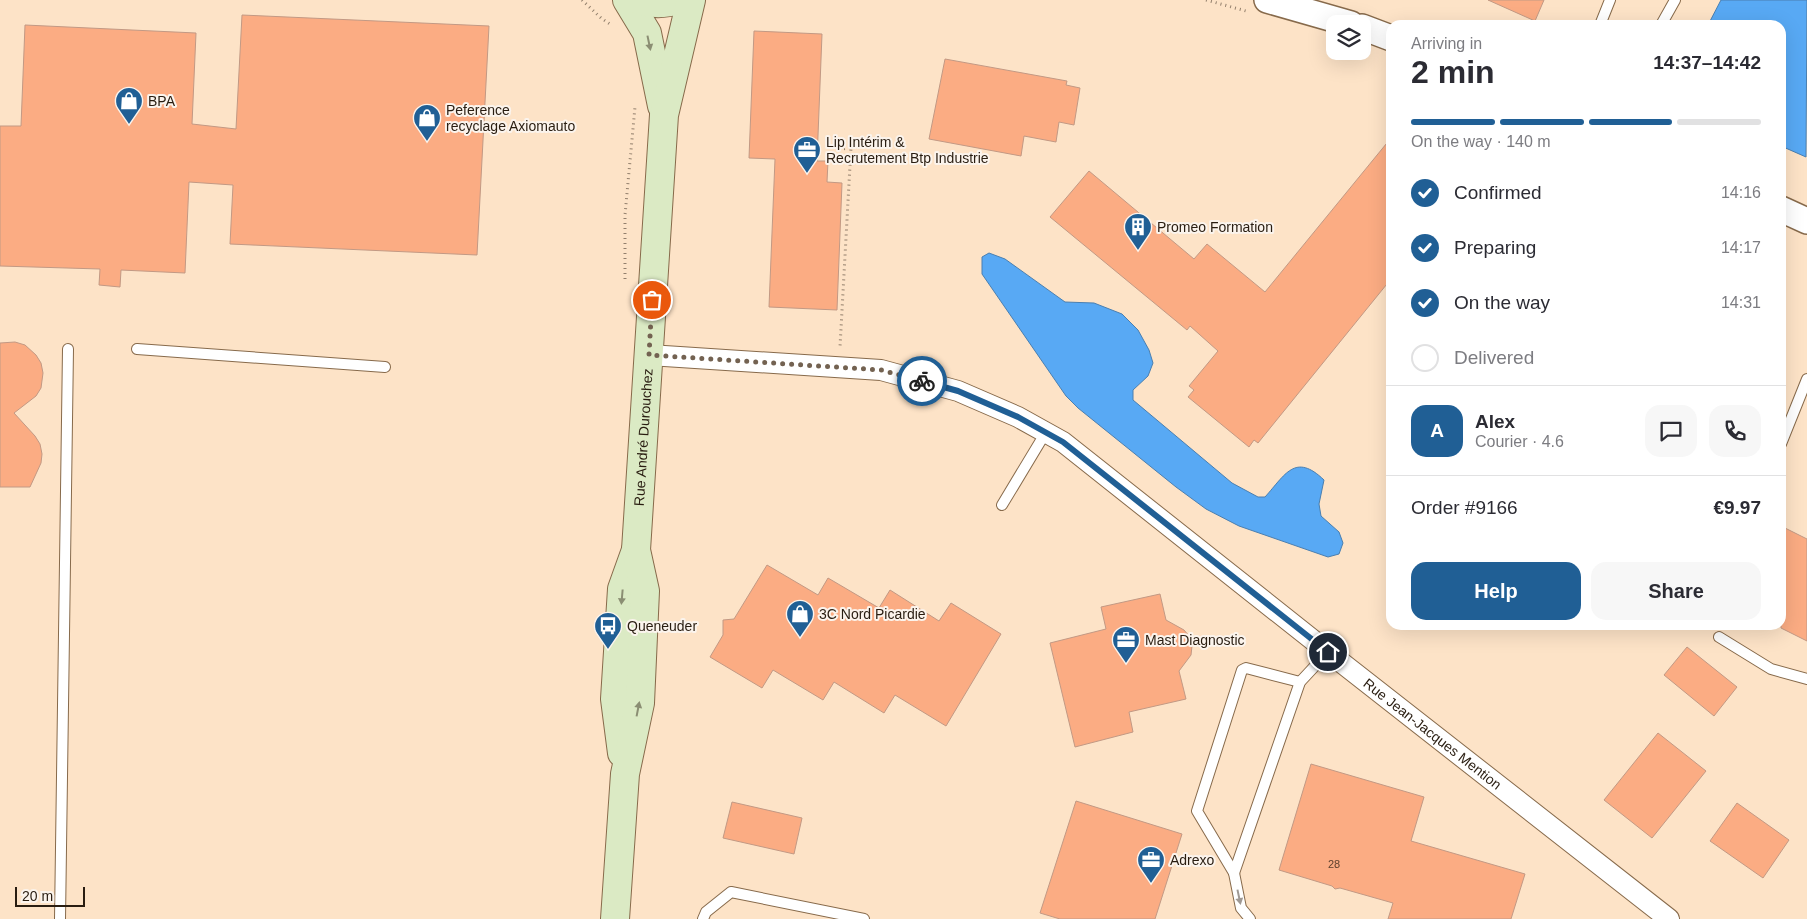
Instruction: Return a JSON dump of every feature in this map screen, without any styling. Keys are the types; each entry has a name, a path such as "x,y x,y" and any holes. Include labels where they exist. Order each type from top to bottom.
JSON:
{"main road":[{"name":"Rue André Durouchez","path":"627,0 647,33 664,115"},
{"path":"639,0 647,3 670,3 678,0"},
{"name":"Rue André Durouchez","path":"615,919 625,774 614,699 622,589 636,550 664,115 691,0"}],"street":[{"path":"1280,2 1326,16"},
{"path":"1371,30 1386,36"},
{"path":"1786,211 1807,221"},
{"name":"Rue Jean-Jacques Mention","path":"649,355 881,370 958,391 1018,417 1046,432 1063,442 1669,919"}],"lane":[{"path":"1602,20 1610,0"},
{"path":"1664,20 1675,0"},
{"path":"60,919 68,349"},
{"path":"136,349 385,367"},
{"path":"1786,432 1807,379"},
{"path":"1002,505 1046,432"},
{"path":"1719,637 1771,669 1807,679"},
{"path":"1234,873 1300,682 1328,652"},
{"path":"1250,919 1241,908 1234,873 1197,811 1242,670 1246,668 1300,682"},
{"path":"702,919 706,912 731,892 864,919"}],"path":[{"path":"582,0 612,26"},
{"path":"625,279 625,215 636,102"},
{"path":"838,368 851,147 839,150"}],"water":[{"path":"1721,0 1807,0 1806,157 1786,148 1786,20 1711,20"},
{"path":"989,253 1005,259 1065,302 1094,303 1122,314 1138,330 1149,350 1153,363 1148,376 1133,390 1133,400 1232,483 1258,497 1265,497 1285,475 1298,467 1314,472 1324,480 1319,504 1321,516 1339,532 1343,543 1339,554 1328,557 1239,526 1206,509 1078,408 1066,396 982,274 982,257"}],"building":[{"path":"1488,0 1544,0 1535,20"},
{"path":"242,15 489,26 477,255 230,244 233,185 189,182 185,273 121,270 120,287 99,285 100,269 0,266 0,126 21,126 25,25 196,33 192,124 236,129"},
{"path":"754,31 822,34 817,161 828,161 827,182 842,183 837,310 769,307 775,159 749,158"},
{"path":"945,59 1067,81 1066,85 1080,88 1074,125 1059,122 1056,142 1024,136 1021,156 929,139"},
{"path":"1386,144 1386,285 1258,443 1254,440 1249,447 1188,397 1194,390 1189,386 1218,351 1190,326 1187,330 1050,217 1089,171 1194,259 1207,244 1265,292"},
{"path":"15,342 25,345 36,355 41,363 43,373 41,388 36,396 14,413 35,436 40,444 42,454 41,463 30,487 0,487 0,343"},
{"path":"1786,528 1807,539 1807,641 1785,630"},
{"path":"767,565 818,595 828,578 879,608 890,590 939,621 951,603 1001,634 946,726 895,695 884,713 834,682 823,700 773,670 762,688 710,657 723,635 723,620 734,619"},
{"path":"1160,594 1166,620 1184,630 1190,637 1191,655 1179,671 1186,699 1129,712 1133,732 1075,747 1050,643 1106,629 1101,607"},
{"path":"1687,647 1737,687 1714,716 1664,675"},
{"path":"1658,733 1706,771 1652,838 1604,800"},
{"path":"1311,764 1424,797 1411,841 1525,874 1511,919 1388,919 1393,903 1340,888 1335,889 1332,886 1279,870"},
{"path":"1076,801 1182,834 1155,919 1060,919 1040,913"},
{"path":"732,802 802,818 794,854 723,838"},
{"path":"1737,803 1789,840 1763,878 1710,841"}],"way so far":[{"path":"652,300 649,355 881,370 922,381"}],"place":[{"name":"BPA","path":"129,125"},
{"name":"Peference recyclage Axiomauto","path":"427,142"},
{"name":"Lip Intérim & Recrutement Btp Industrie","path":"807,174"},
{"name":"Promeo Formation","path":"1138,251"},
{"name":"3C Nord Picardie","path":"800,638"},
{"name":"Queneuder","path":"608,650"},
{"name":"Mast Diagnostic","path":"1126,664"},
{"name":"Adrexo","path":"1151,884"}],"route":[{"path":"922,381 958,391 1018,417 1063,442 1328,652"}]}
